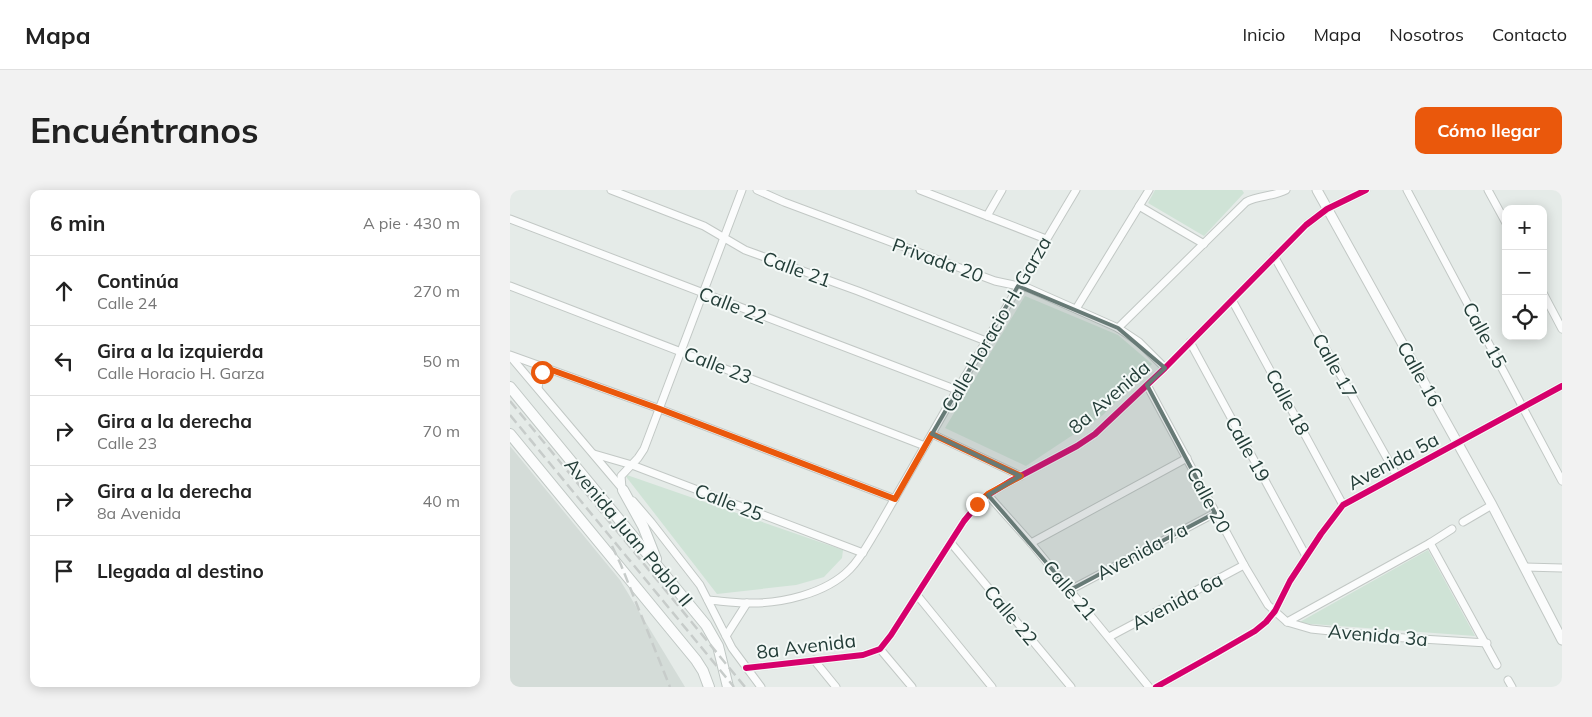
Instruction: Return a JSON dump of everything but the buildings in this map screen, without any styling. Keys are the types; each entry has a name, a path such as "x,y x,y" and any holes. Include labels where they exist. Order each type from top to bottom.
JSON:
{"main road":[{"name":"Avenida Juan Pablo II","path":"510,387 706,625 713,636 728,687"},
{"name":"Avenida Juan Pablo II","path":"510,434 696,660 703,671 709,687"},
{"path":"623,490 643,526 659,568"}],"street":[{"name":"Calle 21","path":"611,190 704,226 745,250 858,291 986,341"},
{"path":"623,490 621,476 644,449 742,190"},
{"name":"Privada 20","path":"757,190 784,202 986,277 1038,292 1118,328 1139,342 1165,368"},
{"path":"920,190 935,193 1046,239"},
{"path":"987,216 1002,190"},
{"name":"Calle Horacio H. Garza","path":"708,600 747,603 794,597 820,590 835,582 849,570 863,553 1076,190"},
{"path":"1076,310 1149,190"},
{"path":"1247,190 1252,198"},
{"path":"1118,328 1238,209 1252,198 1277,194 1286,190"},
{"name":"Calle 16","path":"1317,190 1492,505 1562,640"},
{"name":"8a Avenida","path":"746,668 863,655 880,649 891,636 977,504 988,494 1077,446 1095,434 1165,368 1306,225 1328,209 1366,190"},
{"name":"Calle 15","path":"1407,190 1562,481"},
{"path":"1488,190 1502,216"},
{"path":"1139,206 1204,244"},
{"name":"Calle 22","path":"510,219 957,390"},
{"name":"Calle 17","path":"1274,256 1397,476"},
{"name":"Calle 23","path":"510,286 925,446"},
{"path":"1544,295 1562,329"},
{"name":"Calle 18","path":"1232,300 1343,505"},
{"name":"Calle 19","path":"1190,342 1306,556"},
{"path":"510,355 660,409 895,499"},
{"path":"510,355 652,522 695,578 739,659 762,687"},
{"path":"538,388 540,376 546,368"},
{"name":"Calle 20","path":"1147,385 1244,565 1268,605 1275,611"},
{"name":"Avenida 5a","path":"1156,687 1255,631 1266,622 1275,611 1306,556 1335,513 1343,505 1562,386"},
{"path":"932,434 1021,476"},
{"name":"Calle 25","path":"593,454 632,465 863,553"},
{"path":"1031,543 1187,458"},
{"name":"Calle 21","path":"988,494 1110,637 1149,687"},
{"path":"1463,522 1492,505"},
{"name":"Avenida 7a","path":"1070,590 1215,512"},
{"path":"1287,622 1430,544 1452,529"},
{"name":"Calle 22","path":"951,542 1070,687"},
{"path":"1430,544 1487,643 1497,665"},
{"name":"Avenida 6a","path":"1110,637 1244,565"},
{"path":"1525,567 1562,568"},
{"path":"916,595 992,687"},
{"path":"726,636 747,603"},
{"name":"Avenida 3a","path":"1275,611 1287,622 1311,629 1389,637 1487,643"},
{"path":"880,649 912,687"},
{"path":"814,660 836,687"},
{"path":"1508,680 1512,687"}],"highlighted area":[{"path":"1018,286 1118,328 1165,368 1147,385 1215,513 1070,590 988,495 1020,476 932,434"}],"shaded area":[{"path":"510,446 620,580 685,687 510,687"}],"green space":[{"path":"1155,190 1242,190 1244,193 1204,236 1148,203"},
{"path":"1025,296 1118,335 1152,364 1103,415 1026,466 945,428"},
{"path":"624,474 843,550 842,558 824,577 796,585 717,594"},
{"path":"1428,550 1475,636 1298,623"}],"railway":[{"path":"510,401 745,687"},
{"path":"510,415 734,687"},
{"path":"612,546 670,687"}],"cycle path":[{"path":"746,668 863,655 880,649 891,635 964,521 983,498 1095,434 1165,368 1306,225 1327,209 1366,190"},
{"path":"1156,687 1255,631 1266,622 1275,611 1290,581 1343,505 1562,386"}],"route":[{"path":"542,372 546,368 612,391 895,499 932,434 1021,476 988,494 977,504"}]}
